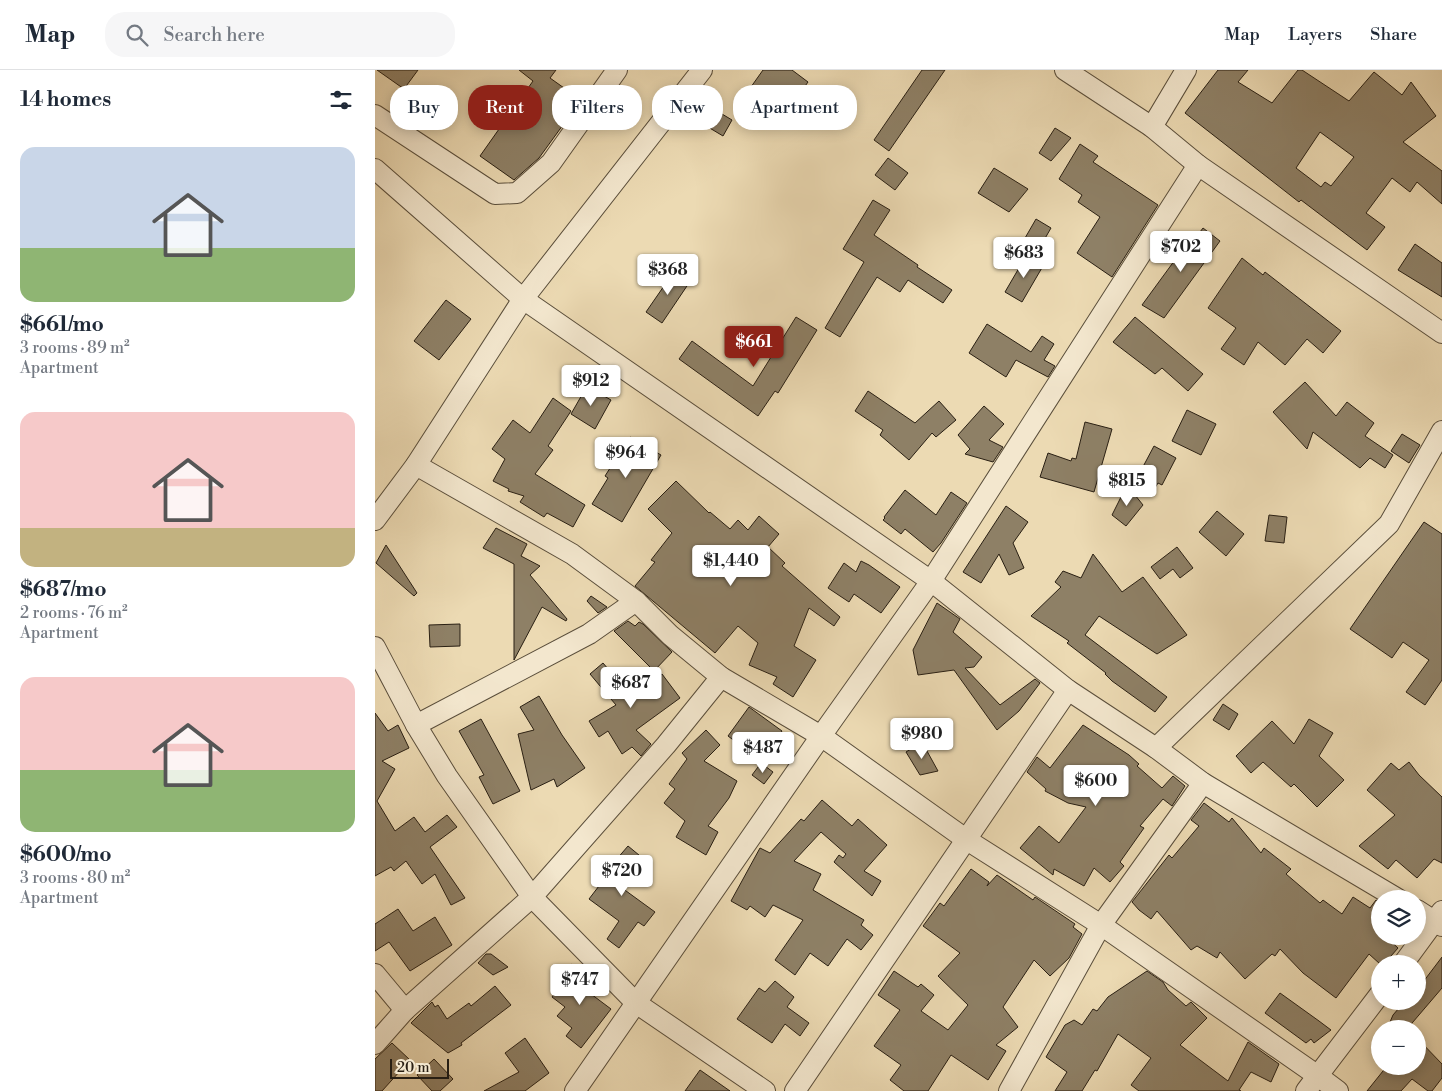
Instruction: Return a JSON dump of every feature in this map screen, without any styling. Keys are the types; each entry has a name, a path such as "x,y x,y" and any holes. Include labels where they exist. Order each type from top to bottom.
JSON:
{"street":[{"path":"375,115 495,194 517,193 551,163 617,70"},
{"path":"375,520 416,465 523,299 702,70"},
{"path":"1065,70 1152,127 1198,165 1442,333"},
{"path":"1152,127 1186,70"},
{"path":"575,1091 931,581 1198,165"},
{"path":"376,172 523,299 931,581 1068,690 1156,748 1203,783 1383,890"},
{"path":"1156,748 1389,524 1442,431"},
{"path":"416,465 571,554 636,601 670,636 721,677 821,736 967,840 1101,926 1312,1083 1337,1091"},
{"path":"416,725 589,634 636,601"},
{"path":"375,647 416,725 447,776 532,897 637,1003 765,1091"},
{"path":"375,1044 405,1010 532,897 666,745 721,677"},
{"path":"795,1091 1068,690"},
{"path":"1009,1091 1101,926 1203,783"},
{"path":"1410,955 1440,919 1426,914"},
{"path":"375,974 405,1010"},
{"path":"1312,1083 1371,1006"},
{"path":"1021,1071 1026,1091"}],"building":[{"path":"377,70 418,70 407,85 398,85"},
{"path":"519,70 556,70 550,78 560,85 552,85 552,130 559,130 539,158 514,180 480,156 498,130 542,130 542,85 530,85 533,81"},
{"path":"763,70 792,70 808,82 806,85 752,85"},
{"path":"922,70 945,70 889,151 874,140"},
{"path":"1218,70 1248,70 1238,82 1272,103 1298,70 1302,70 1349,101 1374,72 1402,95 1411,82 1436,116 1403,142 1442,171 1442,204 1417,182 1410,192 1392,178 1366,213 1385,227 1367,250 1301,200 1299,202 1185,113","holes":["1320,132 1354,157 1331,186 1325,182 1321,187 1296,168"]},
{"path":"723,115 732,120 723,136 713,130 723,130"},
{"path":"1055,128 1071,138 1051,161 1039,153"},
{"path":"1080,144 1098,156 1093,162 1158,205 1112,277 1077,253 1100,217 1078,202 1082,195 1059,179"},
{"path":"888,158 908,173 895,190 875,175"},
{"path":"994,168 1028,189 1009,212 978,193"},
{"path":"873,200 890,210 874,235 952,290 943,303 908,280 900,292 877,277 840,337 825,328 864,262 843,249"},
{"path":"1036,219 1051,228 1036,254 1021,245"},
{"path":"1203,228 1220,241 1164,318 1142,305 1191,238 1194,240"},
{"path":"1415,244 1442,263 1442,297 1398,270"},
{"path":"1026,256 1043,266 1022,302 1005,292"},
{"path":"1242,258 1263,275 1265,272 1341,331 1323,353 1307,339 1285,365 1258,342 1244,365 1221,349 1236,328 1208,308"},
{"path":"675,270 691,280 662,323 646,312"},
{"path":"446,300 471,319 439,360 414,341"},
{"path":"796,317 817,330 778,393 775,391 758,416 679,359 692,341 753,386"},
{"path":"1135,317 1203,374 1188,391 1162,368 1155,374 1113,342"},
{"path":"987,324 1031,352 1042,336 1054,344 1044,360 1055,366 1048,377 1016,360 1006,377 969,353"},
{"path":"1305,382 1336,416 1347,402 1374,423 1365,436 1393,455 1385,468 1370,458 1360,468 1313,432 1307,449 1273,412"},
{"path":"587,386 611,400 595,429 571,414"},
{"path":"868,391 915,423 939,401 956,420 936,437 932,433 909,460 880,435 883,430 855,411"},
{"path":"553,398 571,411 548,446 553,450 535,474 585,505 573,527 547,513 544,517 520,502 524,496 508,491 509,489 493,481 505,459 492,449 513,420 530,433"},
{"path":"984,406 1004,424 989,440 1003,447 993,462 965,454 970,449 958,435"},
{"path":"1187,410 1216,424 1201,455 1172,441"},
{"path":"1085,422 1112,429 1094,492 1040,477 1048,453 1071,461 1072,458 1076,459"},
{"path":"1402,434 1420,445 1409,463 1391,451"},
{"path":"630,437 661,455 622,522 592,504 608,478 605,476"},
{"path":"1154,446 1176,458 1162,485 1158,483 1153,491 1137,478"},
{"path":"676,481 709,513 730,529 738,520 748,530 759,516 779,534 768,547 785,563 782,566 840,617 834,626 809,608 794,646 816,660 793,697 773,684 777,677 749,665 758,643 738,626 715,653 635,586 655,562 651,560 672,533 648,509"},
{"path":"1127,485 1143,505 1126,526 1112,515"},
{"path":"905,490 936,515 951,492 967,503 933,552 905,529 901,534 883,520"},
{"path":"1006,506 1028,522 1013,543 1024,568 1009,575 999,554 981,583 963,572"},
{"path":"1217,511 1244,534 1226,556 1199,532"},
{"path":"1269,515 1287,517 1284,543 1265,541"},
{"path":"1424,522 1442,534 1442,680 1425,705 1406,692 1429,660 1403,642 1392,658 1350,629"},
{"path":"496,528 527,544 521,556 540,566 530,575 567,619 566,621 542,607 514,660 514,564 483,548"},
{"path":"386,545 417,593 414,596 376,563"},
{"path":"1177,547 1193,568 1180,578 1173,569 1160,579 1151,567"},
{"path":"1093,554 1122,592 1143,577 1187,635 1157,654 1099,616 1085,635 1167,697 1155,712 1112,681 1106,673 1067,643 1069,641 1031,616 1061,587 1055,582 1063,571 1081,578"},
{"path":"861,561 900,587 881,613 854,594 849,602 828,588 844,563 856,572"},
{"path":"591,596 607,607 598,613 587,601"},
{"path":"937,603 960,619 953,632 982,657 974,667 965,668 1000,705 1035,679 1040,683 1019,711 997,730 954,670 918,675 913,650"},
{"path":"628,621 635,626 639,622 643,624 672,652 654,671 614,631"},
{"path":"460,624 460,646 430,647 429,625"},
{"path":"603,663 632,697 662,674 680,698 636,730 651,744 641,756 632,747 622,754 608,731 599,737 589,721 616,705 590,674"},
{"path":"539,696 562,735 585,768 557,787 554,779 531,790 518,734 534,730 520,707"},
{"path":"1223,704 1238,714 1229,730 1213,720"},
{"path":"749,707 782,731 761,761 728,736"},
{"path":"375,713 388,731 398,725 409,748 382,761 395,769 377,801 395,831 414,817 425,832 447,815 457,827 430,847 465,898 451,905 435,874 422,884 406,861 394,871 391,867 375,876"},
{"path":"481,719 520,791 493,804 479,777 484,775 459,731"},
{"path":"1309,719 1333,733 1319,756 1344,780 1317,807 1294,784 1291,787 1263,762 1251,773 1236,756 1272,721 1294,744"},
{"path":"1083,725 1129,755 1139,764 1137,766 1162,788 1173,776 1185,786 1172,806 1163,799 1140,826 1144,828 1120,862 1124,866 1110,882 1094,868 1084,886 1054,869 1053,875 1020,848 1039,826 1059,843 1086,807 1068,803 1045,791 1046,789 1027,772 1037,757 1050,768"},
{"path":"706,730 720,745 704,761 737,781 729,798 708,826 718,832 706,855 676,837 685,821 664,803 675,789 669,784 687,759 682,753"},
{"path":"922,742 938,771 920,775 906,752"},
{"path":"1409,762 1419,775 1442,797 1442,863 1434,859 1417,878 1396,860 1388,869 1359,846 1395,815 1367,790 1391,763 1399,770"},
{"path":"761,763 773,772 764,784 752,775"},
{"path":"822,800 852,826 858,819 887,845 864,871 881,881 872,896 834,862 839,855 843,858 846,854 821,832 794,861 821,874 813,890 864,920 861,925 873,935 861,950 847,939 828,966 810,953 795,975 775,960 803,920 773,905 765,917 750,906 747,910 731,901 760,848 770,853 801,819 804,821"},
{"path":"1204,803 1229,822 1232,818 1261,853 1264,848 1291,869 1286,874 1320,903 1323,900 1342,914 1353,897 1370,908 1371,907 1371,945 1395,945 1398,948 1392,955 1371,956 1369,954 1336,998 1303,973 1280,949 1275,956 1272,954 1245,979 1220,952 1217,958 1197,946 1191,950 1157,911 1151,919 1132,902 1169,855 1172,858 1199,826 1191,820"},
{"path":"628,846 645,860 622,888 655,912 644,926 638,922 619,948 607,939 619,921 589,899 612,869 610,867"},
{"path":"971,869 989,882 987,886 997,875 1033,900 1035,897 1075,924 1073,927 1082,934 1069,958 1050,976 1034,960 1003,1007 1018,1027 996,1045 1006,1051 988,1080 951,1055 928,1091 904,1091 890,1080 901,1065 874,1046 900,1010 878,995 894,971 918,987 921,984 934,995 921,1011 948,1030 968,1005 938,976 960,953 923,926 940,903 944,906"},
{"path":"398,909 413,931 435,917 452,945 410,971 389,942 375,951 375,924"},
{"path":"486,954 491,954 508,967 493,975 478,963"},
{"path":"1442,957 1442,988 1426,1007 1426,978"},
{"path":"571,964 594,983 587,991 611,1009 581,1048 566,1036 572,1028 557,1016 565,1007 552,997 566,979 561,976"},
{"path":"1147,971 1163,982 1168,990 1186,1006 1191,1002 1207,1018 1180,1045 1228,1081 1248,1042 1279,1064 1271,1082 1251,1072 1239,1090 1241,1091 1139,1091 1131,1085 1151,1058 1118,1034 1097,1071 1095,1070 1082,1091 1055,1091 1067,1072 1046,1057 1065,1025 1074,1020 1082,1025 1093,1009 1097,1011 1108,997"},
{"path":"775,981 794,997 787,1007 809,1023 800,1036 785,1024 772,1043 737,1019 759,988 765,992"},
{"path":"495,986 511,1005 461,1043 462,1045 448,1053 411,1023 432,1002 435,1007 438,1005 447,1019 469,1003 471,1006"},
{"path":"1280,993 1331,1030 1314,1043 1311,1039 1306,1043 1265,1013"},
{"path":"1397,1010 1423,1010 1415,1020 1391,1020"},
{"path":"525,1038 549,1073 525,1091 484,1091 519,1072 505,1053"},
{"path":"392,1043 410,1060 382,1091 375,1091 375,1059"},
{"path":"1426,1047 1442,1064 1442,1078 1432,1091 1428,1091 1412,1079 1401,1091 1367,1091 1380,1075 1426,1075"},
{"path":"434,1059 453,1079 440,1091 432,1091 417,1075"},
{"path":"700,1070 730,1091 685,1091"}]}
